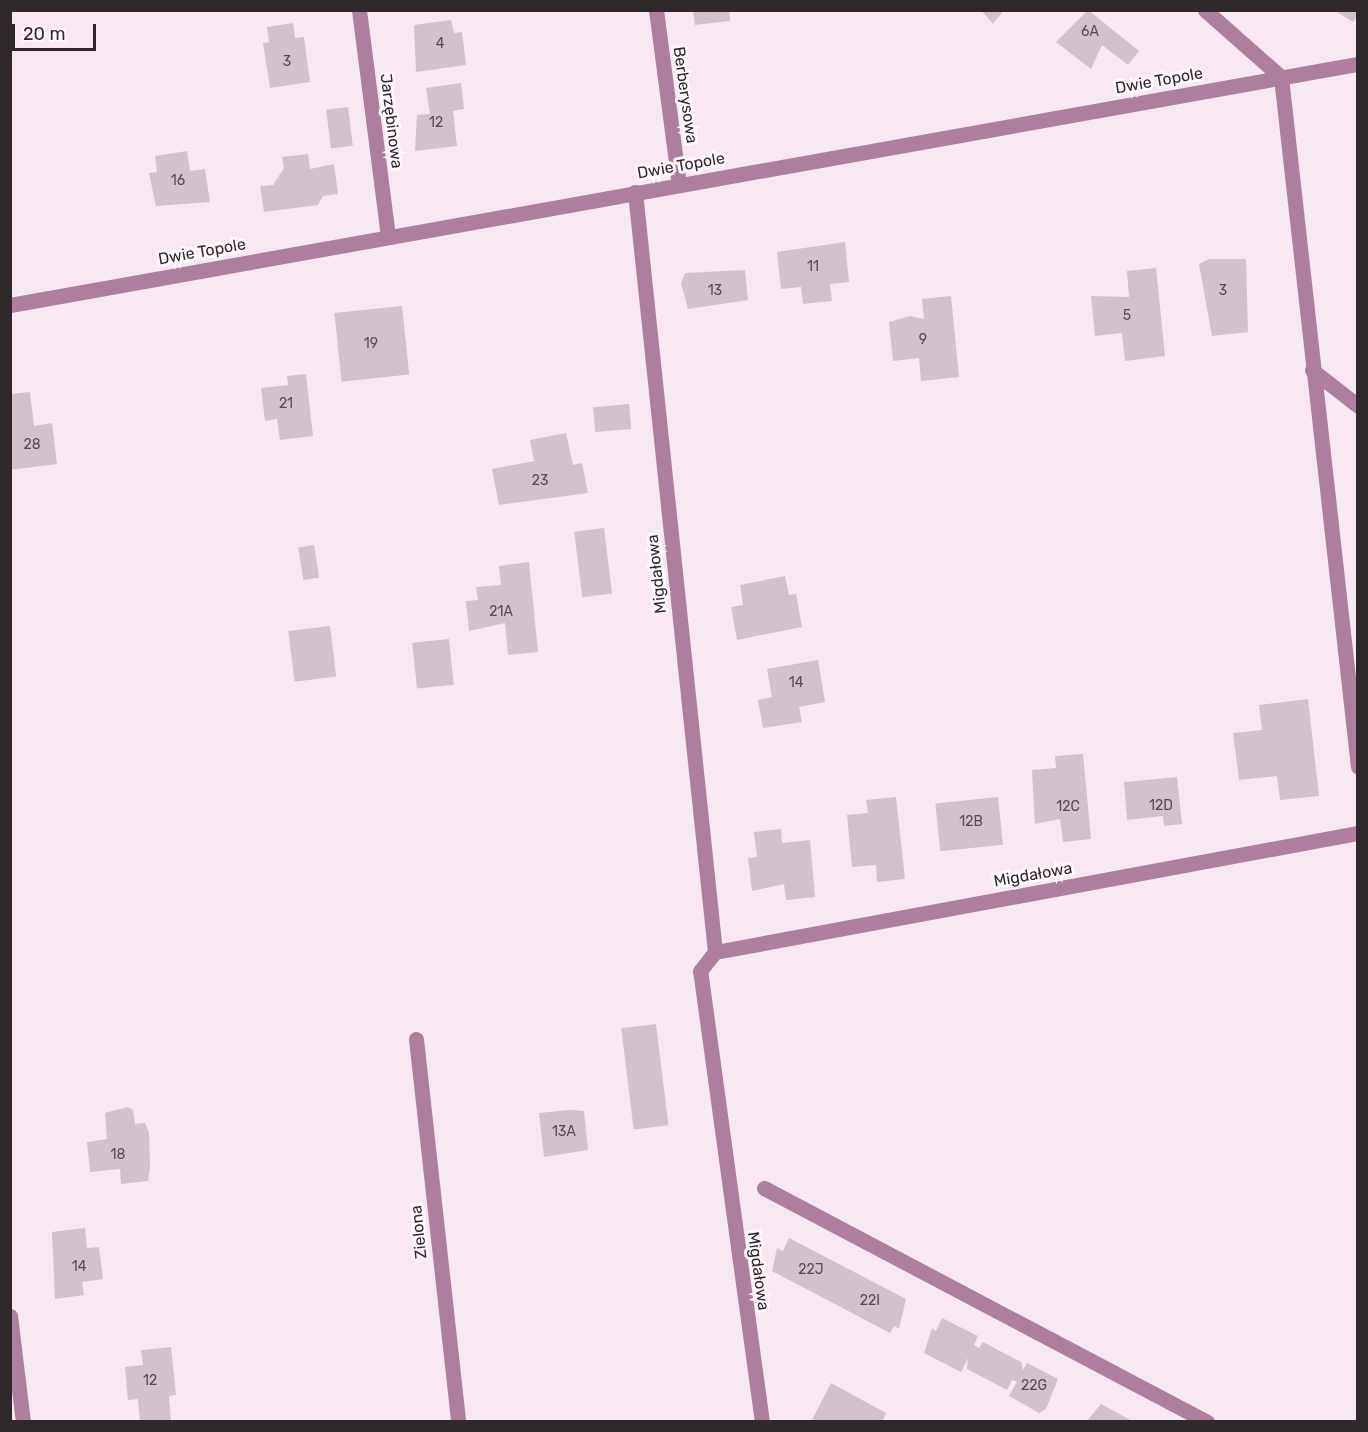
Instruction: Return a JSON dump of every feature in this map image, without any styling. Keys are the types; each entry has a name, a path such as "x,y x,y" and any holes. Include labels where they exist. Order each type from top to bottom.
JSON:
{"street":[{"name":"Jarzębinowa","path":"359,10 388,237"},
{"name":"Berberysowa","path":"656,10 679,184"},
{"path":"1205,10 1281,77 1358,767"},
{"name":"Dwie Topole","path":"10,305 1358,64"},
{"name":"Migdałowa","path":"635,192 715,952"},
{"path":"1312,370 1358,406"},
{"name":"Migdałowa","path":"762,1422 700,971 715,952 1358,833"},
{"name":"Zielona","path":"416,1039 458,1422"},
{"path":"764,1188 1207,1422"},
{"path":"10,1316 23,1422"}],"building":[{"path":"693,10 729,10 730,21 695,25"},
{"path":"981,10 1004,10 993,24"},
{"path":"1088,10 1139,51 1128,65 1102,45 1091,69 1056,42"},
{"path":"1334,10 1358,10 1358,16 1353,22"},
{"path":"451,20 454,33 462,32 466,65 416,72 414,25"},
{"path":"293,23 295,38 304,37 310,82 270,88 263,43 269,42 267,27"},
{"path":"461,83 464,109 453,111 457,146 415,151 417,115 430,114 426,88"},
{"path":"348,107 353,146 331,148 326,110"},
{"path":"187,151 190,171 205,169 210,202 156,206 149,173 157,172 155,156"},
{"path":"308,154 310,169 334,164 338,194 323,196 318,205 264,212 260,186 273,185 284,168 282,157"},
{"path":"845,242 849,282 830,284 832,301 803,304 801,287 781,289 777,252"},
{"path":"1209,259 1246,259 1248,332 1212,336 1199,264"},
{"path":"1156,268 1165,356 1125,361 1122,333 1095,336 1091,296 1129,297 1127,271"},
{"path":"745,270 748,300 688,309 681,283 685,273"},
{"path":"951,296 959,377 921,381 919,358 893,361 889,322 910,316 924,319 922,299"},
{"path":"402,306 409,375 342,382 334,313"},
{"path":"306,374 313,436 280,440 277,419 265,421 261,388 288,385 287,376"},
{"path":"30,392 34,426 52,423 57,464 10,470 10,394"},
{"path":"629,404 631,429 595,432 593,407"},
{"path":"566,433 573,465 582,463 588,493 499,505 492,469 534,461 530,440"},
{"path":"604,528 612,594 582,597 574,532"},
{"path":"314,545 319,578 303,580 298,548"},
{"path":"529,562 538,652 508,655 505,623 469,631 466,601 478,600 476,587 501,585 499,566"},
{"path":"785,576 789,595 796,594 802,627 737,640 731,607 743,605 740,585"},
{"path":"330,626 336,677 295,682 288,631"},
{"path":"449,639 454,685 417,689 412,643"},
{"path":"818,660 825,702 799,707 802,722 763,728 758,700 772,697 767,669"},
{"path":"1308,699 1319,796 1280,800 1277,776 1239,780 1233,733 1262,730 1259,705"},
{"path":"1083,754 1091,839 1063,842 1060,819 1035,824 1032,770 1056,768 1055,756"},
{"path":"1177,777 1182,824 1164,826 1163,816 1127,820 1124,782"},
{"path":"896,797 905,879 877,882 876,865 852,867 847,815 868,813 866,800"},
{"path":"998,797 1003,845 940,851 935,804"},
{"path":"781,829 782,843 810,840 815,897 786,900 784,884 752,891 748,858 757,857 754,832"},
{"path":"656,1024 668,1125 634,1130 621,1028"},
{"path":"127,1107 133,1110 135,1124 145,1123 149,1133 150,1166 148,1181 121,1184 120,1169 90,1172 87,1142 107,1139 105,1113"},
{"path":"584,1111 588,1150 544,1157 539,1113"},
{"path":"85,1228 87,1248 99,1247 103,1279 82,1282 84,1295 55,1299 52,1232"},
{"path":"789,1238 906,1299 899,1329 894,1326 890,1333 772,1271 777,1248 783,1251"},
{"path":"942,1318 978,1336 974,1345 979,1348 983,1342 1021,1362 1023,1370 1027,1363 1058,1379 1046,1409 1039,1413 1009,1396 1017,1382 1012,1380 1007,1390 967,1369 968,1358 961,1372 924,1353 932,1328 936,1331"},
{"path":"171,1347 176,1395 169,1396 171,1422 140,1422 138,1399 128,1400 125,1367 143,1365 141,1350"},
{"path":"831,1383 886,1413 882,1422 811,1422"},
{"path":"1101,1404 1134,1422 1086,1422"}]}
